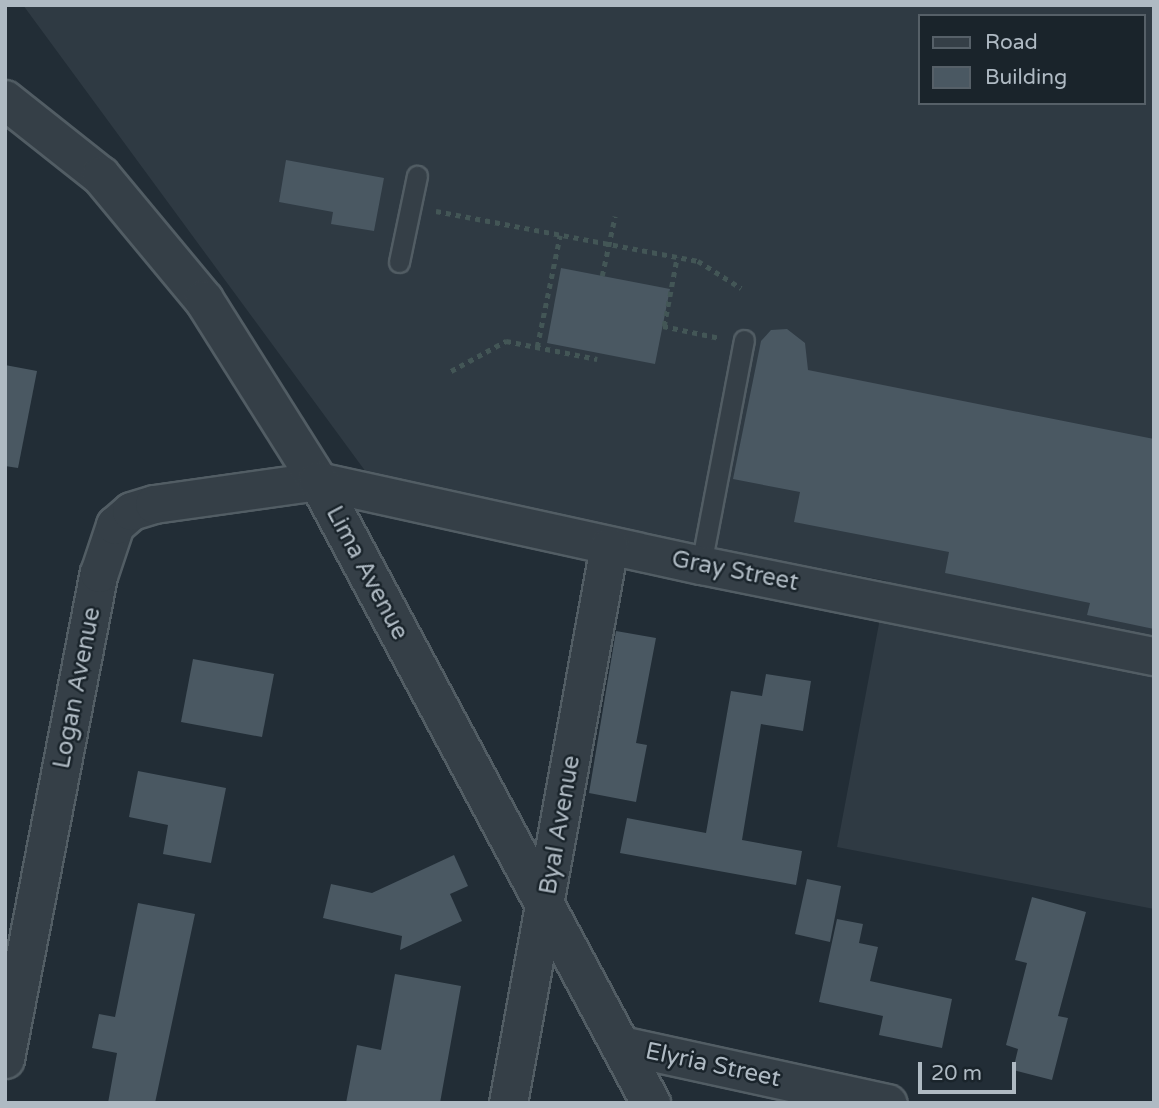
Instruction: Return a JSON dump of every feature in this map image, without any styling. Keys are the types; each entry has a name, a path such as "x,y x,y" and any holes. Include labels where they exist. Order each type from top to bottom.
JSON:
{"street":[{"name":"Lima Avenue","path":"5,100 101,176 139,218 204,300 317,481 651,1103"},
{"name":"Gray Street","path":"317,481 609,546 1154,656"},
{"name":"Logan Avenue","path":"5,1059 99,573 115,525 131,511 154,504 317,481"},
{"name":"Byal Avenue","path":"508,1103 609,546"},
{"name":"Elyria Street","path":"621,1045 888,1103"}],"lane":[{"path":"399,262 417,176"},
{"path":"701,565 744,341"}],"path":[{"path":"411,206 698,261 741,288"},
{"path":"603,276 615,216"},
{"path":"537,347 560,235"},
{"path":"677,257 663,326 744,341"},
{"path":"451,371 506,341 597,359"}],"shaded area":[{"path":"23,5 1154,5 1154,909 837,847 887,581 374,483"}],"building":[{"path":"286,160 384,178 374,231 331,224 333,212 279,202"},
{"path":"561,268 670,289 655,364 547,343"},
{"path":"787,329 805,343 808,370 1154,439 1154,629 1087,615 1090,603 945,573 949,552 794,522 800,492 733,479 761,341 771,330"},
{"path":"5,365 37,371 18,468 5,466"},
{"path":"616,631 656,638 636,743 647,745 636,802 589,793"},
{"path":"193,659 274,674 262,737 181,722"},
{"path":"766,674 811,681 803,731 761,724 742,840 802,851 796,885 620,853 627,818 706,833 731,691 762,696"},
{"path":"138,771 226,788 211,863 163,854 168,825 129,817"},
{"path":"454,855 468,886 450,894 462,921 400,950 402,936 323,918 331,884 372,893"},
{"path":"807,879 841,886 830,942 795,934"},
{"path":"1032,897 1086,912 1058,1016 1068,1018 1052,1080 1013,1070 1018,1049 1006,1045 1027,963 1015,960"},
{"path":"138,903 195,914 155,1103 108,1103 117,1053 92,1048 99,1014 115,1017"},
{"path":"837,919 863,924 859,943 878,947 870,981 952,999 942,1048 879,1035 883,1016 819,1002"},
{"path":"395,974 461,986 440,1103 346,1103 357,1045 381,1050"}]}
